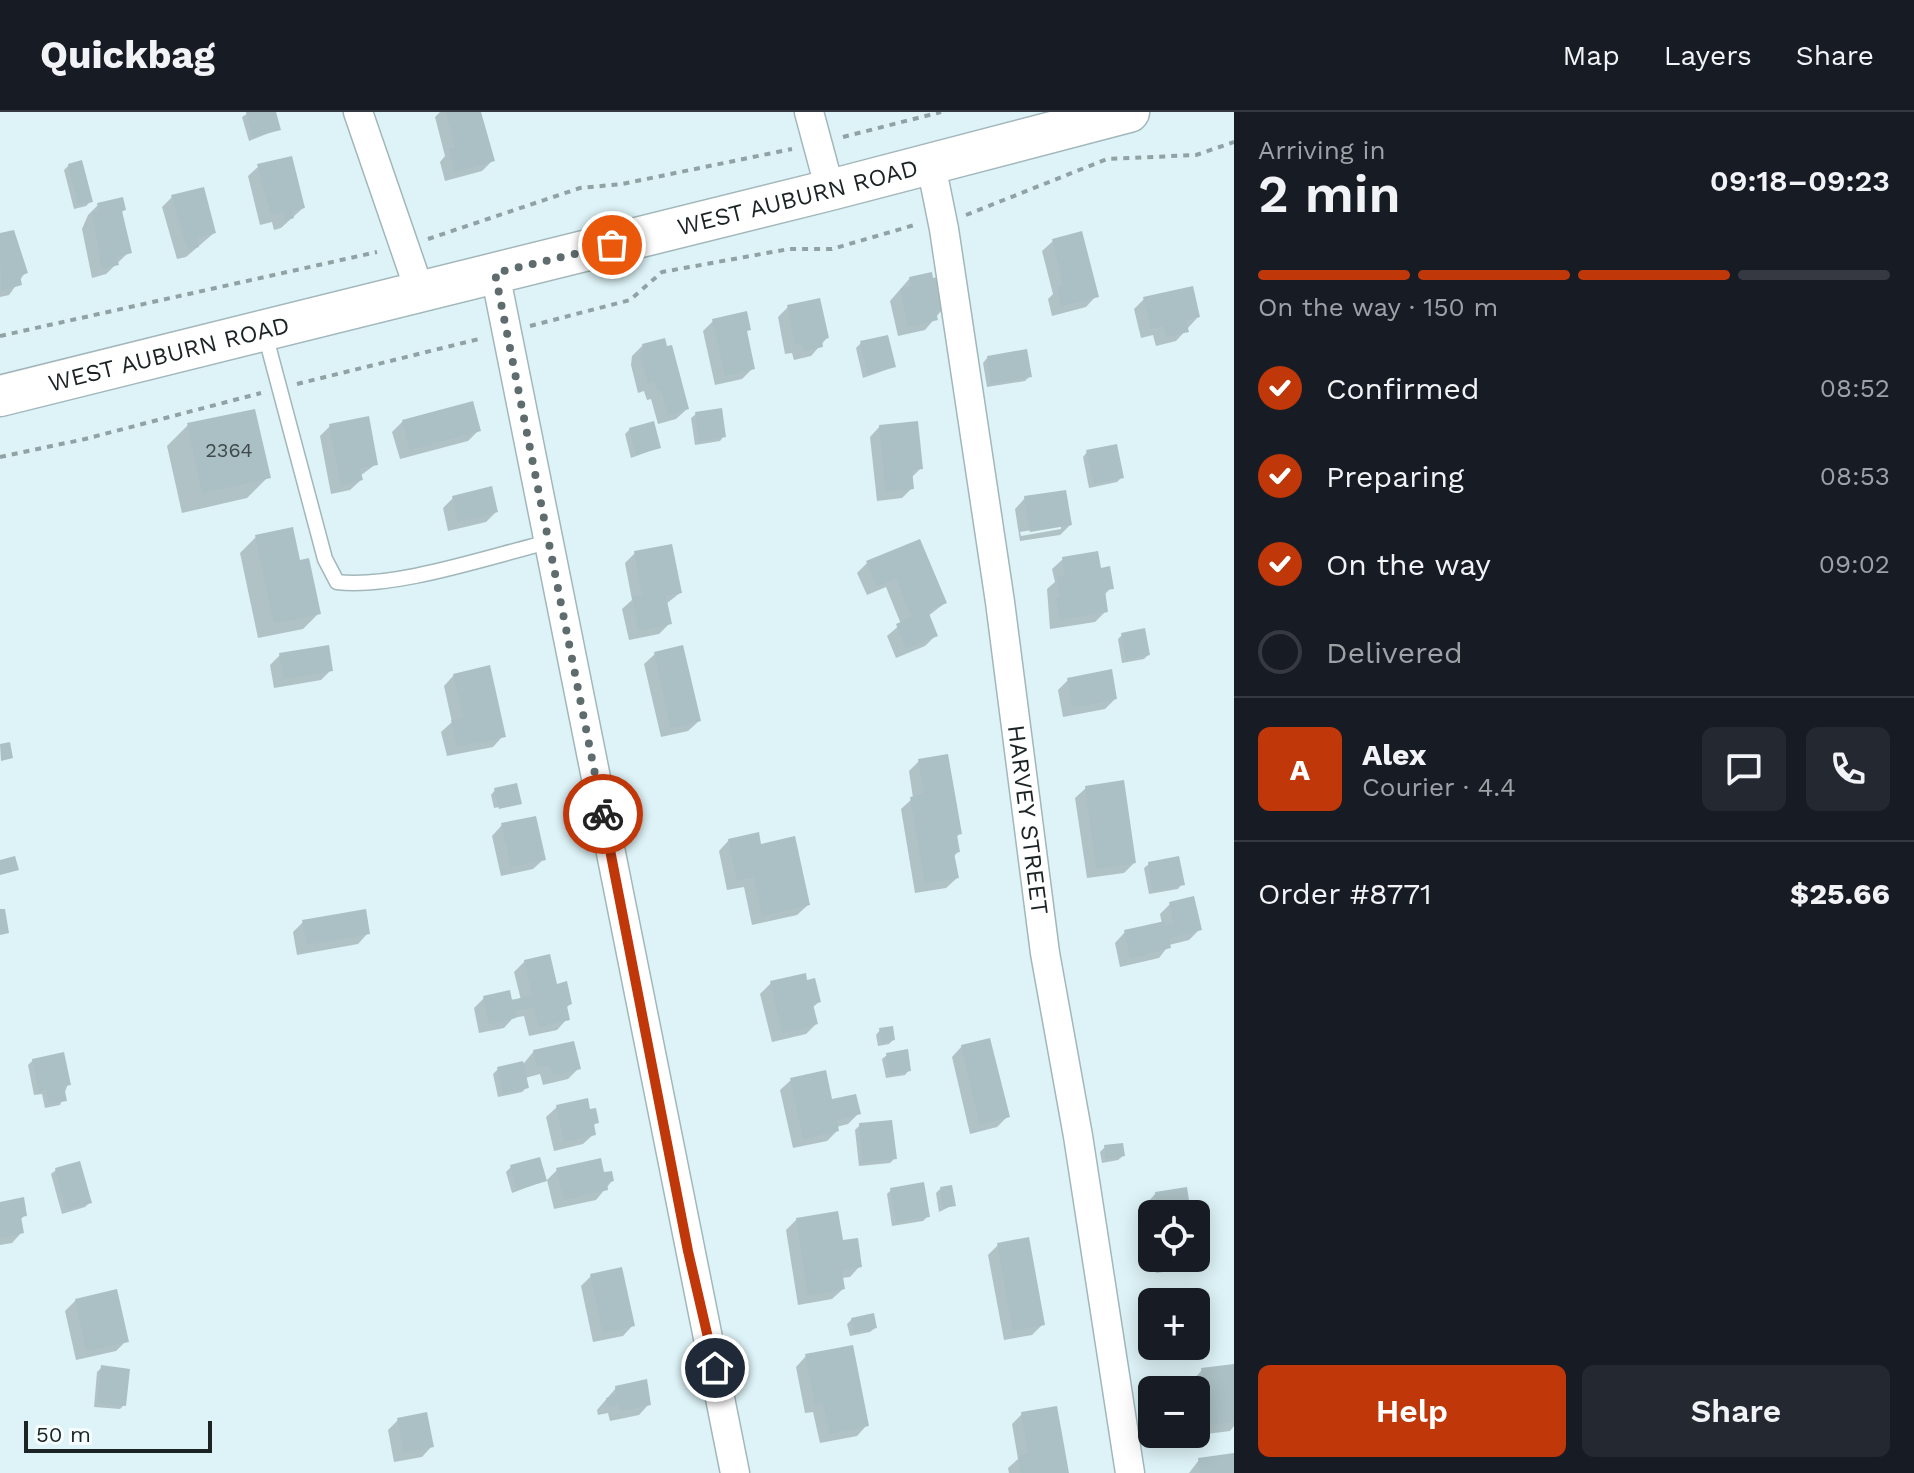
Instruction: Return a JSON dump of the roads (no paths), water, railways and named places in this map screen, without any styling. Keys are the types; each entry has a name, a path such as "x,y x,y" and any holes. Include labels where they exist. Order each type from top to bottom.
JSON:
{"main road":[{"name":"WEST AUBURN ROAD","path":"0,396 931,165 1118,113"}],"street":[{"path":"358,112 420,292"},
{"path":"809,112 830,190"},
{"name":"HARVEY STREET","path":"931,165 944,229 1000,602 1045,953 1081,1151 1130,1473"},
{"path":"495,273 735,1473"}],"lane":[{"path":"265,331 325,559 337,582 362,584 549,542"}]}
